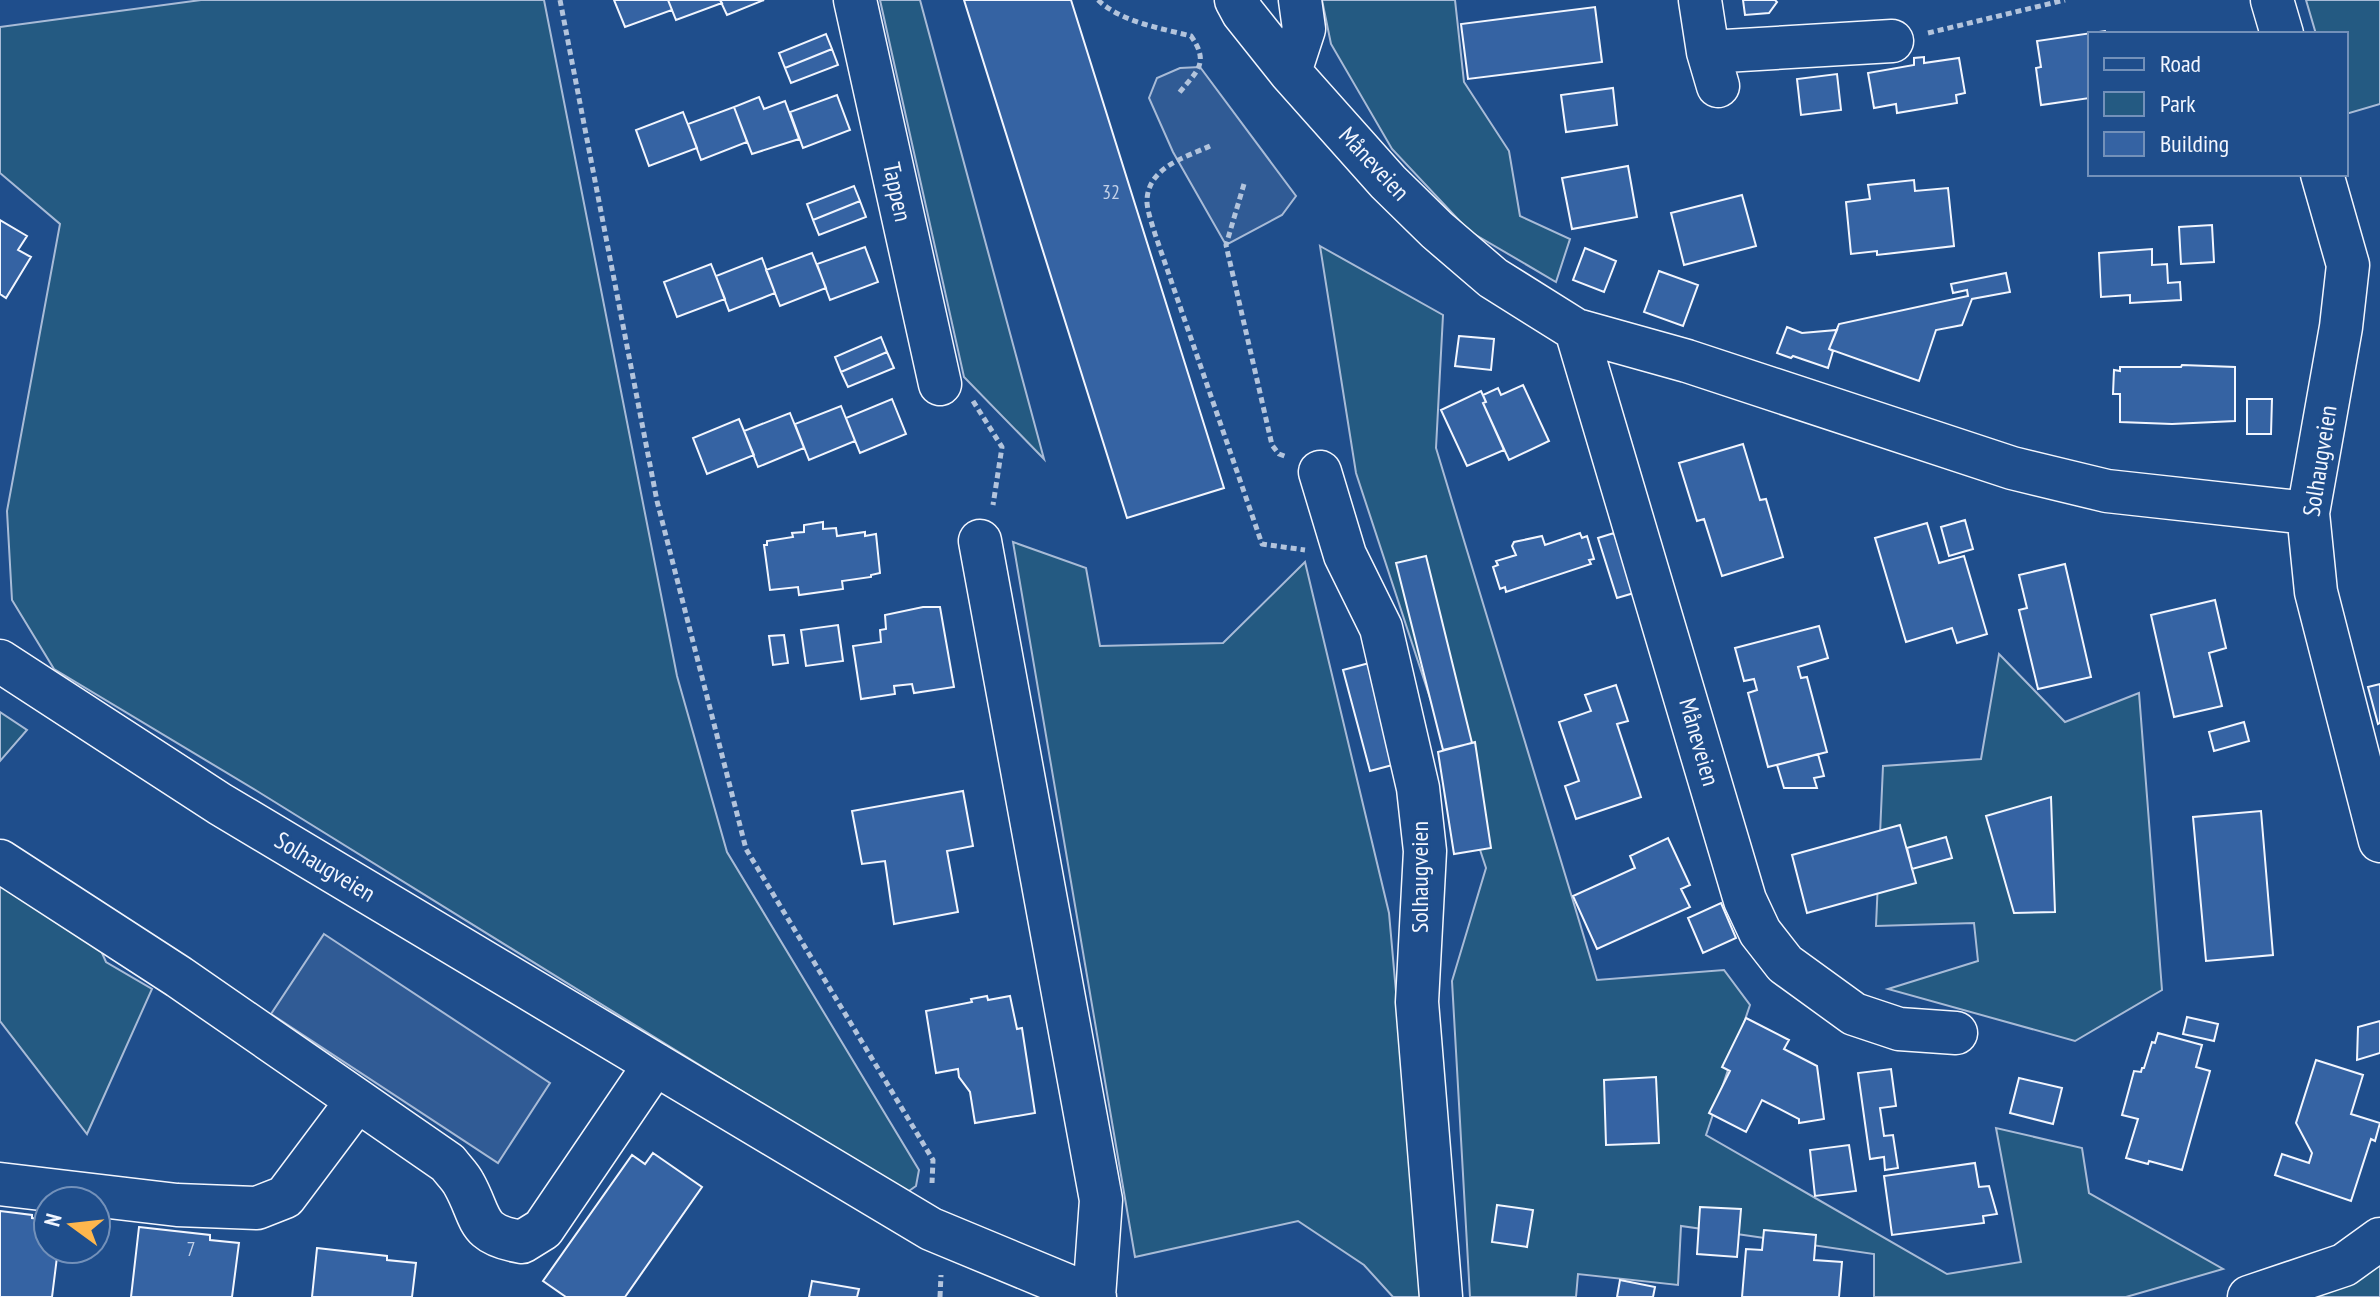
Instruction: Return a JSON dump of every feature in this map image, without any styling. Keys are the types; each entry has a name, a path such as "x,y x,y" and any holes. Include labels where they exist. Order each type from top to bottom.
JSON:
{"street":[{"name":"Tappen","path":"855,0 940,384"},
{"name":"Måneveien","path":"1236,0 1290,72 1388,182 1437,230 1493,278 1576,330 1687,361 2012,468 2107,491 2308,513"},
{"path":"1290,72 1304,29 1300,0"},
{"path":"1700,0 1713,69 1892,41"},
{"path":"2272,0 2281,32"},
{"name":"Solhaugveien","path":"2323,176 2364,257 2308,513 2316,592 2380,841"},
{"name":"Måneveien","path":"1576,330 1745,900 1760,932 1785,964 1854,1014 1899,1029 1956,1033"},
{"name":"Solhaugveien","path":"1320,472 1345,555 1381,628 1418,788 1425,851 1417,1002 1441,1297"},
{"name":"Solhaugveien","path":"0,661 220,804 931,1229 1095,1297 1101,1200 980,541"},
{"path":"0,861 179,977 448,1163 464,1184 479,1220 501,1238 522,1242 543,1229 655,1064"},
{"path":"0,1184 177,1205 257,1208 285,1197 357,1101"},
{"path":"2249,1297 2344,1265 2380,1239"}],"path":[{"path":"560,0 657,501 746,849 933,1160 931,1229"},
{"path":"1098,0 1106,8 1148,25 1191,36 1201,50 1200,67 1179,93"},
{"path":"1892,41 2065,0"},
{"path":"1210,146 1165,166 1150,184 1147,202 1155,234 1262,544 1345,555"},
{"path":"1244,184 1226,245 1272,445 1279,454 1320,472"},
{"path":"940,384 976,402 1002,447 992,517 980,541"}],"green space":[{"path":"201,0 544,0 677,676 727,852 919,1170 916,1186 906,1193 257,791 54,669 12,600 7,511 60,224 0,173 0,27"},
{"path":"880,0 920,0 1044,459 964,377"},
{"path":"1322,0 1455,0 1464,82 1509,151 1520,216 1570,239 1556,282 1469,231 1392,149 1331,44"},
{"path":"2306,0 2380,0 2380,104 2348,113 2348,32 2315,32"},
{"path":"1320,246 1443,315 1436,448 1597,980 1724,970 1750,1005 1706,1135 1947,1274 2021,1262 1996,1128 2082,1148 2089,1193 2223,1269 2126,1297 1874,1297 1874,1254 1681,1226 1678,1285 1578,1274 1576,1297 1470,1297 1452,981 1486,868 1356,473"},
{"path":"1013,542 1086,568 1100,646 1223,643 1305,562 1389,913 1423,1297 1393,1297 1364,1265 1298,1221 1135,1257"},
{"path":"1999,654 2065,722 2139,693 2162,990 2075,1041 1888,989 1978,961 1974,923 1876,926 1883,766 1981,759"},
{"path":"0,712 27,730 0,761"},
{"path":"0,872 86,917 106,962 152,989 87,1134 0,1021"},
{"path":"2380,1258 2380,1297 2306,1297"}],"shaded area":[{"path":"1200,67 1296,196 1282,215 1226,245 1173,152 1149,98 1157,78 1180,68"},
{"path":"324,934 550,1083 498,1163 271,1014"}],"building":[{"path":"614,0 668,0 672,10 625,27"},
{"path":"668,0 720,0 722,3 676,20"},
{"path":"720,0 764,0 727,15"},
{"path":"964,0 1071,0 1224,488 1127,518"},
{"path":"1743,0 1777,2 1769,13 1745,15"},
{"path":"1595,7 1602,62 1468,79 1461,24"},
{"path":"826,34 832,49 785,68 779,53"},
{"path":"2088,34 2088,98 2041,105 2036,68 2041,67 2037,41"},
{"path":"832,49 838,65 791,83 785,68"},
{"path":"1924,57 1924,63 1959,58 1965,93 1956,95 1957,103 1897,113 1896,104 1874,108 1868,73 1914,65 1914,58"},
{"path":"1837,74 1841,110 1801,115 1797,79"},
{"path":"1613,88 1617,125 1566,132 1561,95"},
{"path":"837,95 850,130 803,148 790,112"},
{"path":"759,97 764,109 785,101 799,139 752,154 734,107"},
{"path":"734,107 747,142 701,160 688,124"},
{"path":"683,112 697,148 649,166 636,130"},
{"path":"1628,166 1637,217 1572,229 1562,178"},
{"path":"1914,180 1915,191 1948,188 1954,246 1877,255 1877,251 1851,254 1846,202 1870,199 1868,185"},
{"path":"854,186 860,201 813,220 807,204"},
{"path":"1742,195 1756,246 1684,265 1671,213"},
{"path":"860,201 866,217 819,235 813,220"},
{"path":"0,220 27,236 18,250 31,257 6,298 0,294"},
{"path":"2212,225 2214,262 2181,264 2179,227"},
{"path":"865,247 878,282 830,300 817,264"},
{"path":"1585,248 1616,261 1604,292 1573,280"},
{"path":"2152,249 2152,265 2167,264 2168,283 2180,282 2181,300 2130,303 2130,295 2101,297 2099,253"},
{"path":"812,253 826,288 780,306 766,270"},
{"path":"762,258 775,293 729,311 716,276"},
{"path":"711,264 725,299 677,317 664,282"},
{"path":"1659,271 1698,285 1683,326 1644,312"},
{"path":"2006,273 2010,292 1972,299 1962,325 1936,330 1919,381 1829,349 1839,324 1968,296 1967,290 1953,293 1951,284"},
{"path":"1787,327 1802,333 1837,330 1829,349 1833,351 1828,368 1777,353"},
{"path":"1459,336 1494,339 1491,370 1455,366"},
{"path":"881,337 887,352 841,372 835,357"},
{"path":"887,352 894,368 848,387 841,372"},
{"path":"2120,367 2235,367 2235,421 2172,424 2120,422 2120,394 2113,394 2114,370 2120,371"},
{"path":"1523,385 1549,441 1509,460 1483,403 1486,402 1483,395 1498,388 1501,395"},
{"path":"1481,391 1486,402 1483,403 1504,450 1467,466 1441,410"},
{"path":"892,399 906,434 860,453 846,418"},
{"path":"2247,399 2272,399 2271,434 2247,434"},
{"path":"841,406 855,441 809,460 795,424"},
{"path":"790,413 804,448 758,467 744,431"},
{"path":"739,419 754,455 707,474 693,438"},
{"path":"1743,444 1760,500 1766,499 1783,557 1722,576 1704,519 1697,521 1679,463"},
{"path":"1965,520 1973,549 1949,556 1941,527"},
{"path":"823,522 823,529 836,528 837,536 865,532 865,536 876,534 880,573 842,581 843,589 799,595 798,587 770,590 764,545 767,541 793,537 792,533 804,532 804,525"},
{"path":"1927,523 1939,563 1964,556 1987,634 1957,643 1952,628 1906,642 1875,538"},
{"path":"1580,533 1582,538 1587,536 1594,559 1589,560 1591,564 1506,592 1505,587 1500,589 1493,567 1498,565 1496,561 1516,555 1512,546 1514,542 1542,536 1545,545"},
{"path":"1614,533 1634,593 1617,598 1598,538"},
{"path":"1426,556 1472,743 1443,750 1396,563"},
{"path":"2065,564 2091,677 2038,689 2019,610 2027,608 2019,575"},
{"path":"2215,600 2226,648 2209,653 2222,706 2174,717 2151,615"},
{"path":"923,607 940,607 954,687 914,693 912,684 894,686 895,694 861,699 853,646 881,642 880,630 886,629 885,615"},
{"path":"838,625 843,661 806,666 801,630"},
{"path":"1819,626 1828,658 1798,667 1801,678 1807,677 1827,752 1768,767 1748,693 1757,690 1754,679 1744,681 1735,648"},
{"path":"784,635 788,663 773,665 769,636"},
{"path":"1373,662 1400,763 1370,771 1343,670"},
{"path":"2380,684 2380,723 2378,724 2368,687"},
{"path":"1616,685 1628,721 1617,724 1641,797 1576,819 1565,786 1579,781 1559,722 1591,711 1585,695"},
{"path":"2244,722 2249,741 2214,751 2209,732"},
{"path":"1475,742 1491,848 1454,854 1438,752"},
{"path":"1818,754 1824,776 1814,778 1817,788 1784,788 1777,765"},
{"path":"963,791 973,846 947,851 958,912 894,924 885,861 862,864 852,811"},
{"path":"2051,797 2055,912 2014,913 1986,816"},
{"path":"2261,811 2273,955 2206,961 2193,817"},
{"path":"1900,825 1916,883 1807,913 1792,855"},
{"path":"1946,837 1952,858 1912,869 1907,848"},
{"path":"1668,838 1690,885 1681,889 1690,907 1597,949 1573,896 1635,868 1630,856"},
{"path":"1721,903 1736,938 1703,953 1688,918"},
{"path":"987,996 988,1000 1010,996 1017,1029 1022,1028 1035,1113 975,1123 970,1092 959,1077 958,1069 936,1073 926,1011"},
{"path":"2187,1017 2218,1024 2214,1041 2183,1034"},
{"path":"1746,1018 1789,1040 1784,1049 1817,1066 1824,1119 1799,1123 1799,1119 1762,1100 1746,1132 1709,1113 1730,1071 1722,1067"},
{"path":"2380,1021 2380,1053 2357,1060 2358,1027"},
{"path":"2158,1033 2202,1045 2196,1067 2210,1071 2182,1170 2126,1158 2138,1119 2122,1115 2134,1071 2141,1072 2144,1068"},
{"path":"2316,1060 2363,1075 2351,1114 2380,1123 2375,1141 2371,1139 2351,1201 2275,1175 2282,1154 2309,1163 2312,1153 2296,1123"},
{"path":"1891,1069 1896,1106 1880,1108 1884,1136 1893,1135 1898,1168 1885,1170 1884,1157 1870,1159 1858,1073"},
{"path":"1656,1077 1659,1143 1606,1145 1604,1080"},
{"path":"2019,1078 2062,1088 2053,1124 2010,1113"},
{"path":"1849,1145 1856,1191 1815,1196 1810,1150"},
{"path":"653,1153 702,1187 625,1297 566,1297 543,1281 632,1155 645,1164"},
{"path":"1975,1163 1979,1187 1989,1186 1997,1214 1983,1216 1984,1223 1892,1235 1884,1176"},
{"path":"1497,1205 1533,1210 1527,1247 1492,1242"},
{"path":"1700,1207 1741,1209 1737,1257 1697,1254"},
{"path":"0,1211 32,1215 32,1265 56,1265 52,1297 0,1297"},
{"path":"139,1227 210,1235 210,1240 239,1243 232,1297 131,1297"},
{"path":"1764,1230 1816,1235 1814,1260 1842,1262 1839,1297 1742,1297 1746,1249 1762,1250"},
{"path":"317,1248 387,1256 387,1260 416,1263 412,1297 312,1297"},
{"path":"1620,1280 1655,1287 1653,1297 1617,1297"},
{"path":"812,1281 859,1289 857,1297 809,1297"}]}
